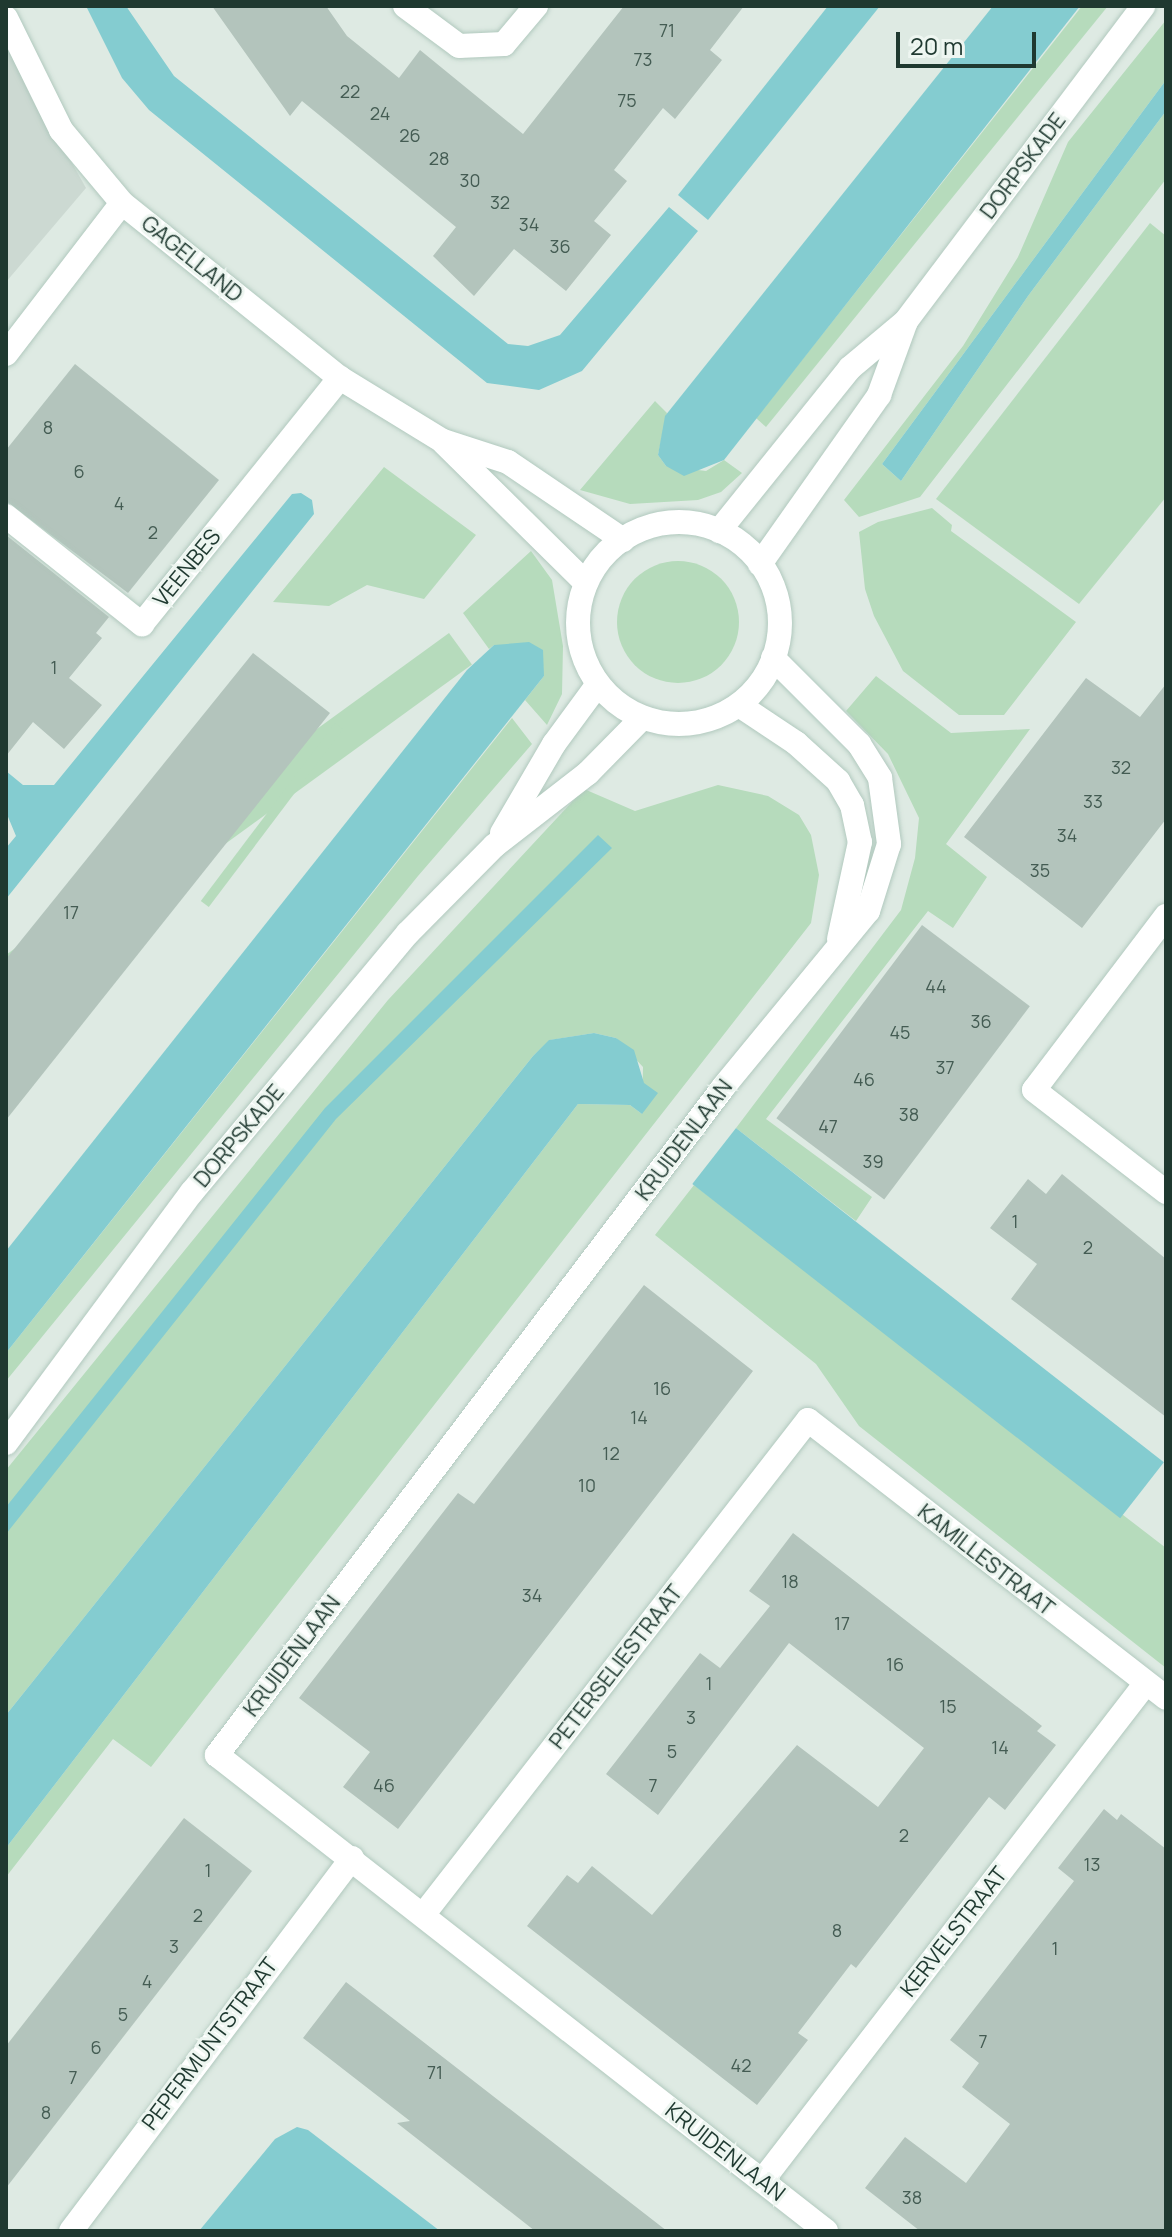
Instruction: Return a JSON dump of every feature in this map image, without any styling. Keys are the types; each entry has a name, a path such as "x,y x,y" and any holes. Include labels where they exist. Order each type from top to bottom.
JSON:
{"street":[{"path":"405,6 459,46 504,44 536,6"},
{"name":"DORPSKADE","path":"719,531 850,368 906,321 1143,8"},
{"name":"GAGELLAND","path":"6,18 61,130 122,203 340,378 443,441 586,583"},
{"path":"6,354 122,203"},
{"name":"DORPSKADE","path":"760,564 879,395 906,321"},
{"name":"VEENBES","path":"6,516 142,624 340,378"},
{"name":"GAGELLAND","path":"443,441 508,462 623,540"},
{"path":"671,522 719,531 760,564 770,581 780,619 773,658 765,676 739,705 702,722 682,725 642,718 598,684 580,646 577,624 586,583 602,558 639,530 671,522"},
{"name":"KRUIDENLAAN","path":"773,658 859,744 880,778 888,815 882,877 868,911 722,1089 217,1755 826,2231"},
{"name":"DORPSKADE","path":"494,846 554,744 598,684"},
{"name":"KRUIDENLAAN","path":"739,705 796,743 838,781 852,805 860,842 838,945"},
{"name":"DORPSKADE","path":"6,1443 192,1192 408,933 494,846 588,773 642,718"},
{"path":"1166,916 1034,1090 1166,1192"},
{"name":"KAMILLESTRAAT","path":"808,1420 1166,1698"},
{"name":"PETERSELIESTRAAT","path":"423,1915 808,1420"},
{"name":"KERVELSTRAAT","path":"762,2181 1146,1683"},
{"name":"PEPERMUNTSTRAAT","path":"71,2231 352,1858"}],"shaded area":[{"path":"6,46 86,188 6,282"}],"green space":[{"path":"1082,6 1108,6 766,427 756,418"},
{"path":"1166,20 1166,80 882,464 901,481 1028,296 1166,111 1166,179 920,497 859,517 844,500 963,346 1018,257 1068,142"},
{"path":"1150,223 1166,236 1166,497 1079,604 936,499"},
{"path":"655,401 667,413 658,455 666,466 706,471 724,460 742,473 721,492 698,500 630,504 580,490"},
{"path":"384,467 476,535 424,599 367,585 329,606 273,602"},
{"path":"932,508 952,525 951,531 1076,622 1004,715 959,715 903,671 874,616 865,589 859,532 878,522"},
{"path":"531,551 552,580 563,646 562,694 547,725 525,700 544,676 494,645 489,649 463,613"},
{"path":"678,561 701,566 721,579 734,599 739,622 734,645 721,665 701,678 678,683 655,678 635,665 622,645 617,622 622,599 635,579 655,566"},
{"path":"449,633 472,665 6,1003 6,955"},
{"path":"876,676 951,733 1030,729 946,844 987,877 953,928 928,911 766,1119 872,1197 856,1221 736,1128 901,910 915,858 919,818 888,754 846,711"},
{"path":"512,718 532,744 418,876 6,1381 6,1353"},
{"path":"335,723 343,729 209,907 201,901"},
{"path":"718,785 768,796 799,815 811,835 819,875 811,923 151,1767 113,1739 6,1877 6,1848 578,1104 630,1105 642,1114 643,1067 616,1038 594,1033 550,1040 533,1056 6,1715 6,1470 388,1000 584,789 635,811"},
{"path":"694,1185 1166,1548 1166,1668 859,1426 816,1364 655,1235"}],"water":[{"path":"86,6 126,6 174,76 508,344 528,346 560,335 669,207 698,231 582,371 539,390 487,383 149,110 122,78"},
{"path":"828,6 880,6 708,220 678,195"},
{"path":"993,6 1080,6 724,460 684,476 666,466 658,455 665,416"},
{"path":"1166,80 1166,111 1028,296 901,481 882,464"},
{"path":"301,493 312,500 314,514 6,899 6,848 16,836 6,812 6,771 23,785 54,785 292,494"},
{"path":"529,642 543,650 544,676 6,1353 6,1251 467,670 494,645"},
{"path":"598,835 612,848 336,1119 6,1534 6,1507 325,1108"},
{"path":"594,1033 616,1038 634,1050 644,1083 658,1093 642,1114 630,1105 578,1104 6,1848 6,1715 533,1056 549,1040"},
{"path":"736,1128 1164,1462 1120,1518 692,1184"},
{"path":"297,2127 308,2130 440,2231 199,2231 275,2139"}],"building":[{"path":"212,6 326,6 347,36 399,78 420,50 523,134 624,6 744,6 710,50 722,60 675,119 663,108 614,170 627,181 594,221 611,235 566,291 514,249 474,296 433,256 456,227 302,101 290,116"},
{"path":"75,364 219,480 128,593 6,501 6,450"},
{"path":"6,535 109,617 96,633 102,638 69,678 102,705 64,749 33,722 6,756"},
{"path":"253,653 330,713 6,1120 6,959"},
{"path":"1086,678 1140,717 1166,684 1166,819 1082,928 964,837"},
{"path":"922,925 1030,1006 884,1200 776,1118"},
{"path":"1062,1174 1166,1259 1166,1417 1011,1299 1037,1264 990,1228 1028,1179 1046,1194"},
{"path":"644,1285 753,1371 398,1829 343,1787 370,1752 299,1698 458,1493 474,1504"},
{"path":"793,1533 1042,1726 1037,1731 1056,1745 1005,1810 989,1797 856,1968 851,1964 798,2033 808,2040 757,2105 527,1926 567,1875 578,1883 592,1866 652,1915 797,1745 878,1807 924,1748 789,1643 658,1815 606,1774 700,1653 720,1668 770,1606 749,1591"},
{"path":"1104,1809 1117,1820 1121,1814 1166,1849 1166,2231 920,2231 865,2188 905,2137 966,2183 1010,2124 962,2087 979,2063 950,2040 1074,1881 1058,1868"},
{"path":"184,1818 252,1871 6,2188 6,2046"},
{"path":"346,1982 667,2231 535,2231 397,2123 410,2121 303,2038"}]}
